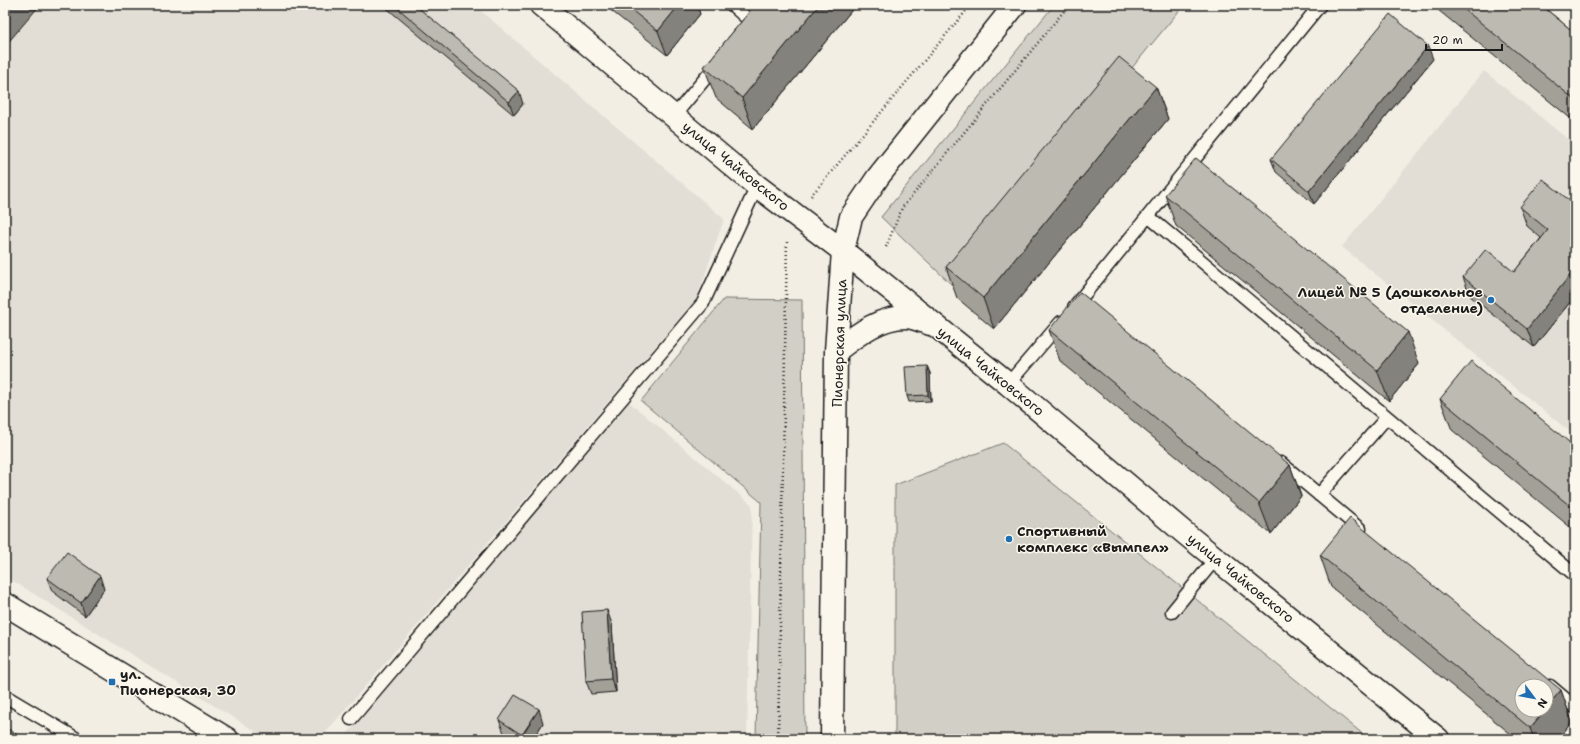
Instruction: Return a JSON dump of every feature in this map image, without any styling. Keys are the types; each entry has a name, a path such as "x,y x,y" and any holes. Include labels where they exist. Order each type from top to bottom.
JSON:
{"street":[{"name":"улица Чайковского","path":"541,5 757,186 843,252 1008,384 1216,558 1438,739"},
{"name":"Пионерская улица","path":"832,739 836,351 843,252 851,217 878,177 1015,5"},
{"name":"улица Чайковского","path":"836,351 860,332 886,320 907,317 934,325"},
{"path":"5,604 213,735"}],"lane":[{"path":"732,5 751,22"},
{"path":"1008,384 1081,298 1320,5"},
{"path":"741,34 760,10"},
{"path":"674,116 727,52"},
{"path":"351,719 704,303 757,186"},
{"path":"1148,216 1575,575"},
{"path":"1081,298 1094,308"},
{"path":"1319,495 1387,417"},
{"path":"1270,454 1368,535"},
{"path":"1172,612 1216,558"},
{"path":"1538,677 1575,707"},
{"path":"5,696 76,739"}],"path":[{"path":"809,198 971,5"},
{"path":"886,247 902,208 1069,5"},
{"path":"778,739 788,236"}],"shaded area":[{"path":"5,5 474,5 724,219 697,298 320,739 268,739 5,576"},
{"path":"1054,5 1184,5 952,285 881,217"},
{"name":"Лицей № 5 (дошкольное отделение)","path":"1484,71 1575,145 1575,436 1342,247"},
{"path":"724,299 802,300 805,739 756,739 761,502 641,401"},
{"path":"629,402 752,505 747,739 343,739"},
{"name":"Спортивный комплекс «Вымпел»","path":"1003,443 1369,739 895,739 895,485"}],"building":[{"path":"5,5 11,5 5,12"},
{"path":"394,5 415,5 519,91 509,102"},
{"path":"625,5 679,5 658,31"},
{"path":"755,5 819,5 742,98 704,67"},
{"path":"1459,5 1541,5 1575,33 1575,100"},
{"path":"1390,14 1428,46 1309,191 1271,159"},
{"path":"1119,57 1156,87 983,298 946,267"},
{"path":"1196,158 1408,332 1377,370 1165,195"},
{"path":"1543,179 1575,205 1575,269 1527,329 1463,277 1486,249 1514,272 1548,230 1520,207"},
{"path":"1080,292 1290,465 1259,503 1049,330"},
{"path":"1471,361 1575,447 1575,510 1440,399"},
{"path":"927,366 928,395 907,396 905,367"},
{"path":"1350,518 1546,678 1514,678 1514,715 1320,555"},
{"path":"67,552 100,576 81,603 47,578"},
{"path":"607,610 611,679 586,681 582,612"},
{"path":"1554,684 1561,690 1554,698"},
{"path":"515,695 539,709 522,735 499,720"},
{"path":"1518,718 1538,718 1530,728"},
{"path":"5,727 24,739 5,739"}],"place":[{"name":"Лицей № 5 (дошкольное отделение)","path":"1491,300"},
{"name":"Спортивный комплекс «Вымпел»","path":"1009,539"},
{"name":"ул. Пионерская, 30","path":"112,682"}]}
